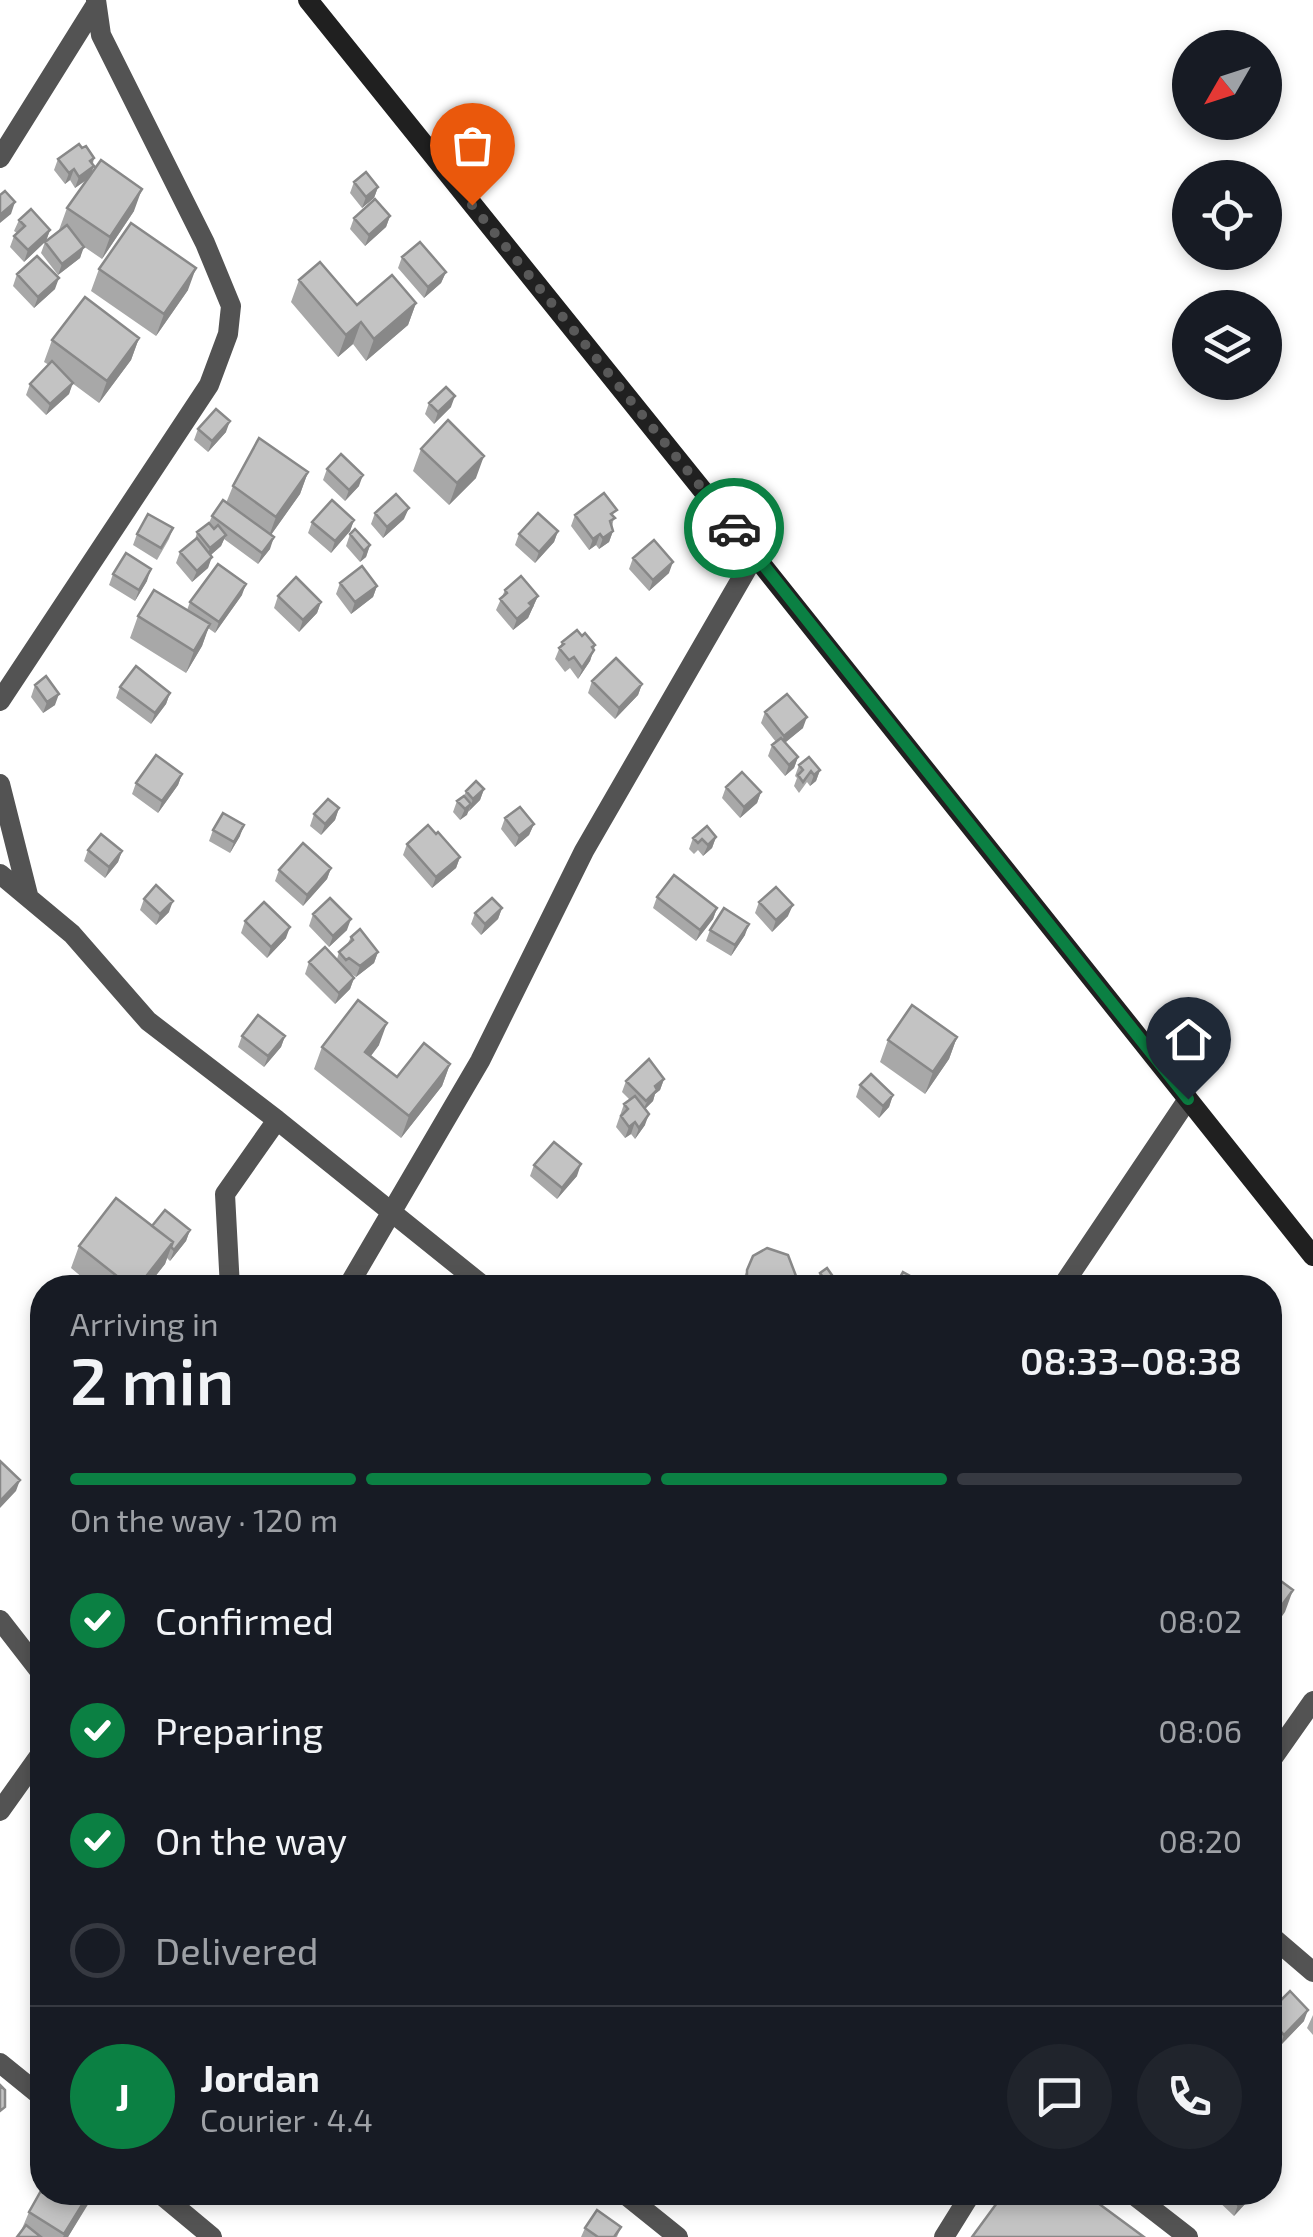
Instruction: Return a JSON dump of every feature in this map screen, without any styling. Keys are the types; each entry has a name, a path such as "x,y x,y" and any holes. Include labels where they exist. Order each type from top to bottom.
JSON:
{"street":[{"path":"308,0 538,290 756,555 1313,1256"},
{"path":"0,158 95,3"},
{"path":"0,701 209,385 228,334 231,306 205,243 100,35 95,3"},
{"path":"355,1275 480,1061 584,851 756,555"},
{"path":"0,784 28,895"},
{"path":"0,874 85,948 148,1021 470,1275"},
{"path":"1070,1275 1188,1099"},
{"path":"229,1275 224,1194 277,1120"},
{"path":"0,1620 30,1659"},
{"path":"1282,1745 1313,1701"},
{"path":"0,1811 30,1769"},
{"path":"1282,1946 1313,1972"},
{"path":"0,2063 30,2087"},
{"path":"174,2205 212,2237"},
{"path":"638,2205 678,2237"},
{"path":"944,2237 964,2205"},
{"path":"1147,2205 1188,2237"}],"building":[{"path":"79,144 82,148 86,146 94,166 79,177 74,169 69,173 58,159"},
{"path":"101,160 142,189 110,237 67,208"},
{"path":"366,172 378,187 366,197 354,182"},
{"path":"5,191 15,202 0,215 0,195"},
{"path":"375,199 390,216 369,235 354,218"},
{"path":"31,209 50,230 28,250 14,236 25,226 19,220"},
{"path":"131,223 196,268 164,314 99,269"},
{"path":"67,225 84,247 62,264 45,242"},
{"path":"420,242 446,272 428,287 402,257"},
{"path":"37,256 59,278 38,297 17,274"},
{"path":"320,262 357,305 392,275 416,303 374,339 361,322 346,335 299,280"},
{"path":"85,297 139,338 107,381 52,340"},
{"path":"52,361 73,383 50,404 30,384"},
{"path":"446,387 455,396 438,412 429,403"},
{"path":"216,409 230,421 212,441 198,429"},
{"path":"448,420 484,456 457,483 421,449"},
{"path":"259,438 308,472 276,517 233,486"},
{"path":"341,454 363,475 349,490 327,469"},
{"path":"604,493 617,510 611,514 615,518 610,521 613,531 593,539 575,515"},
{"path":"396,494 409,508 387,527 375,513"},
{"path":"223,500 274,537 262,553 212,516"},
{"path":"332,500 354,520 335,541 312,522"},
{"path":"538,513 558,531 539,552 519,534"},
{"path":"148,514 173,528 161,548 137,534"},
{"path":"209,523 214,529 218,525 226,535 210,548 197,532"},
{"path":"355,529 370,545 364,551 350,534"},
{"path":"197,538 212,557 197,571 180,552"},
{"path":"654,540 673,562 653,580 633,558"},
{"path":"126,553 151,569 139,590 113,574"},
{"path":"218,564 246,584 219,622 190,602"},
{"path":"362,566 377,586 355,602 340,583"},
{"path":"521,576 538,596 517,619 500,599"},
{"path":"296,577 321,602 303,620 278,596"},
{"path":"154,590 210,624 194,651 138,616"},
{"path":"577,630 595,645 582,668 574,657 569,660 559,648"},
{"path":"616,658 642,684 619,708 592,681"},
{"path":"136,666 170,693 155,713 120,687"},
{"path":"46,676 59,694 47,702 35,685"},
{"path":"787,694 807,717 784,736 765,712"},
{"path":"781,738 798,757 789,765 772,745"},
{"path":"156,755 182,774 162,801 136,783"},
{"path":"809,757 820,770 814,775 811,771 803,782 798,775 803,770 799,765"},
{"path":"742,772 761,792 744,807 726,787"},
{"path":"476,781 484,789 473,799 466,791"},
{"path":"464,796 471,804 465,809 457,801"},
{"path":"328,799 339,808 325,824 314,814"},
{"path":"520,807 534,824 519,836 505,818"},
{"path":"223,813 244,825 234,842 213,830"},
{"path":"428,825 460,857 436,877 407,844"},
{"path":"707,826 716,837 708,845 702,839 698,843 693,838"},
{"path":"101,834 122,851 109,867 88,850"},
{"path":"303,843 331,868 307,895 279,870"},
{"path":"674,875 717,908 700,930 657,897"},
{"path":"156,885 173,901 160,914 144,899"},
{"path":"776,887 793,905 776,920 759,902"},
{"path":"330,898 351,919 333,936 313,914"},
{"path":"492,898 502,908 485,924 475,913"},
{"path":"264,902 290,927 271,947 245,921"},
{"path":"724,908 749,924 735,945 710,930"},
{"path":"360,929 378,952 360,966 339,952"},
{"path":"325,947 354,978 339,993 309,962"},
{"path":"358,1000 387,1023 365,1052 397,1077 424,1043 450,1064 409,1116 322,1047"},
{"path":"912,1005 957,1037 933,1072 888,1040"},
{"path":"258,1015 285,1036 268,1056 242,1036"},
{"path":"649,1059 664,1079 646,1101 626,1081"},
{"path":"871,1074 893,1095 883,1106 860,1085"},
{"path":"635,1096 649,1114 639,1128 635,1122 629,1127 621,1116 628,1109 624,1104"},
{"path":"554,1142 581,1164 562,1188 534,1165"},
{"path":"116,1198 173,1242 147,1275 116,1275 79,1246"},
{"path":"165,1210 190,1230 174,1250 173,1242 152,1226"},
{"path":"767,1248 788,1255 796,1275 747,1275 753,1256"},
{"path":"0,1461 20,1480 0,1501"},
{"path":"1282,1582 1293,1590 1282,1605"},
{"path":"1290,1991 1308,2010 1284,2035 1282,2033 1282,1999"},
{"path":"0,2085 5,2090 5,2107 0,2111"},
{"path":"33,2205 82,2205 64,2234 29,2212"},
{"path":"995,2205 1101,2205 1144,2237 972,2237"},
{"path":"597,2210 621,2227 614,2237 598,2237 585,2228"},
{"path":"26,2225 41,2237 17,2237"}],"way so far":[{"path":"472,205 734,528"}],"route":[{"path":"734,528 1188,1099"}]}
